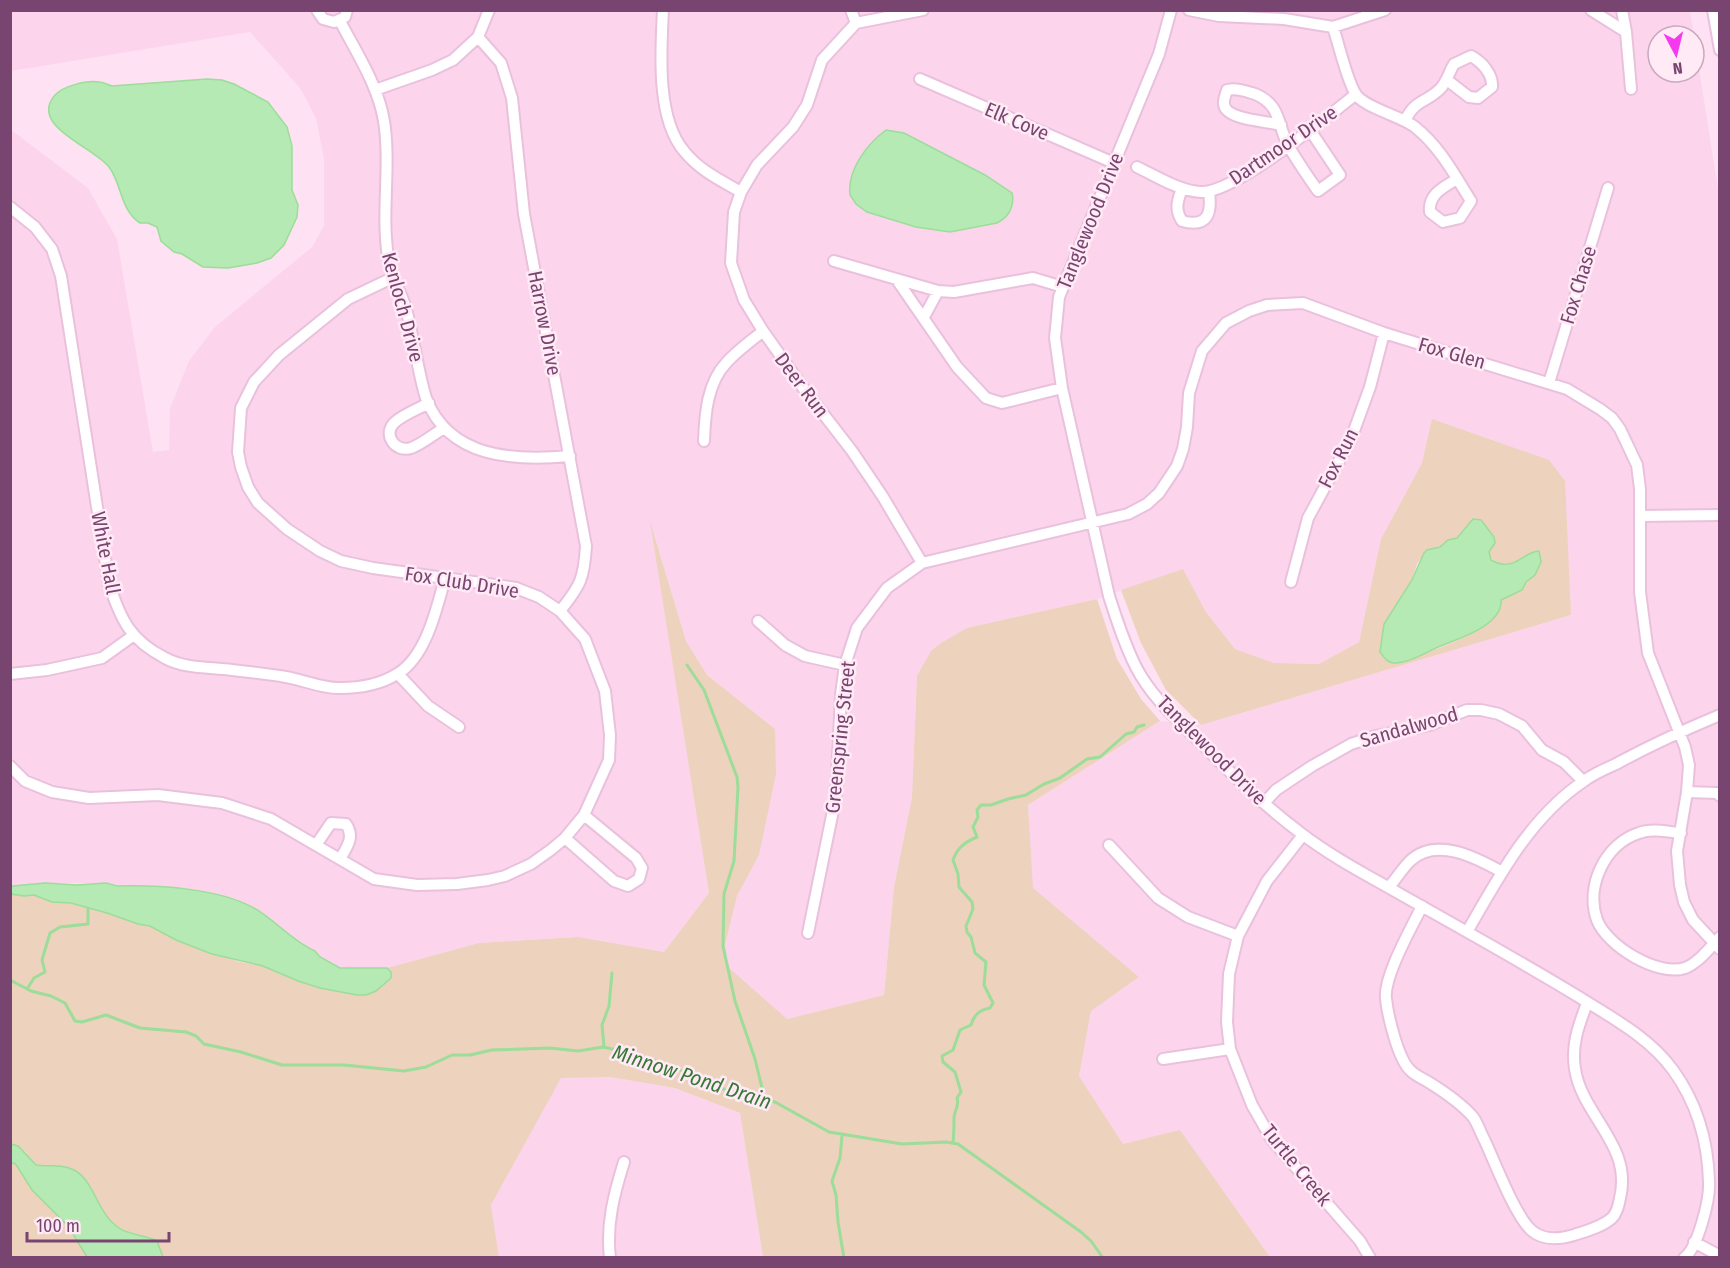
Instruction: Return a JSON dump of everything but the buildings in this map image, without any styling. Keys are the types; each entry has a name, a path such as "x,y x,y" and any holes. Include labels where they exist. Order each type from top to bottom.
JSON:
{"street":[{"path":"318,10 322,19 328,22 340,21 348,10"},
{"path":"375,90 453,60 478,38 489,10"},
{"path":"663,10 662,53 666,112 671,126 683,150 709,174 741,192"},
{"path":"851,10 856,23 923,10"},
{"name":"Tanglewood Drive","path":"1171,10 1159,54 1059,297 1055,338 1062,388 1092,524 1117,622 1141,676 1172,715 1233,775 1303,835 1587,1002 1635,1033 1655,1050 1672,1069 1688,1095 1701,1126 1709,1160 1710,1192 1689,1256"},
{"path":"1189,10 1219,16 1285,15 1333,27 1385,10"},
{"path":"1591,10 1626,32"},
{"path":"1622,10 1631,89"},
{"path":"1713,10 1719,50"},
{"name":"Kenloch Drive","path":"340,21 375,90 384,120 387,256 392,278 404,302 429,403 444,428 468,445 496,455 533,459 570,456"},
{"name":"Deer Run","path":"856,23 822,60 807,105 794,127 757,165 741,192 734,212 731,263 744,300 763,331 804,390 852,450 884,497 922,563"},
{"path":"1333,27 1355,95 1375,108 1414,126 1440,151 1458,179"},
{"name":"Harrow Drive","path":"478,38 501,63 512,98 524,214 586,546 584,573 573,594 560,611"},
{"name":"Elk Cove","path":"920,79 1114,164"},
{"path":"1405,121 1409,112 1419,101 1439,91 1447,80"},
{"path":"1281,125 1231,115 1223,103 1227,90 1236,88 1261,97 1273,107 1281,125 1288,145 1318,191 1340,175 1310,130"},
{"name":"Dartmoor Drive","path":"1137,167 1182,188 1209,192 1238,180 1310,130 1355,95"},
{"name":"Dartmoor Drive","path":"1182,188 1177,202 1177,214 1182,221 1189,223 1206,219 1210,212 1209,192"},
{"name":"Fox Chase","path":"1549,382 1608,188"},
{"name":"White Hall","path":"10,207 35,227 52,249 61,276 109,584 120,617 134,635 166,659 188,666 231,669 289,678 338,689 369,685 398,674 416,655 434,622 445,578"},
{"path":"834,261 938,291 954,292 1033,278 1063,287"},
{"name":"Fox Club Drive","path":"10,766 25,781 52,792 89,798 158,795 222,802 271,819 374,879 417,885 457,884 505,876 531,864 566,838 584,815 609,760 610,735 605,691 585,639 560,611 539,597 516,588 373,568 341,561 310,547 287,530 258,503 248,487 241,467 238,452 241,408 254,382 279,355 348,299 392,278"},
{"path":"897,280 957,367 986,398 1002,403 1062,388"},
{"path":"924,318 938,291"},
{"name":"Fox Glen","path":"1092,524 1128,514 1147,504 1168,482 1183,449 1189,393 1202,351 1226,323 1267,305 1303,303 1384,333 1549,382 1600,409 1612,418 1620,429 1637,465 1640,489 1640,591 1648,653 1689,765 1688,792 1680,833 1677,867 1684,902 1693,920 1718,944"},
{"path":"704,441 705,408 713,385 726,363 763,331"},
{"name":"Fox Run","path":"1291,582 1308,518 1351,439 1370,387 1384,333"},
{"path":"429,403 394,423 390,429 394,445 403,449 413,447 444,428"},
{"path":"1640,516 1719,516"},
{"name":"Greenspring Street","path":"808,933 836,796 841,694 845,665 857,628 887,588 922,563 1092,524"},
{"path":"758,621 785,645 805,656 845,665"},
{"path":"10,674 48,670 102,658 134,635"},
{"path":"398,674 428,706 459,727"},
{"name":"Sandalwood","path":"1264,802 1276,790 1351,744 1376,736 1430,725 1467,710 1499,714 1522,726 1542,750 1564,762 1583,781"},
{"path":"1467,932 1502,872 1527,837 1551,810 1583,781 1679,733 1719,716"},
{"path":"1688,792 1718,794"},
{"path":"566,838 614,881 628,886 639,879 642,868 636,858 584,815"},
{"path":"316,845 332,823 346,824 351,834 340,859"},
{"path":"1680,833 1653,830 1640,832 1617,845 1601,868 1594,884 1597,920 1604,931 1627,952 1662,969 1684,968 1693,964 1718,944"},
{"name":"Turtle Creek","path":"1303,835 1267,881 1238,936 1229,975 1227,1022 1230,1049 1252,1106 1272,1140 1360,1241 1370,1257"},
{"path":"1109,845 1158,898 1188,917 1238,936"},
{"path":"1389,887 1411,860 1432,850 1452,851 1474,857 1502,872"},
{"path":"1422,906 1397,955 1385,995 1390,1022 1399,1049 1409,1070 1449,1095 1474,1119 1519,1212 1531,1230 1560,1240 1592,1229 1612,1218 1619,1205 1624,1178 1622,1165 1609,1136 1584,1097 1575,1071 1573,1050 1576,1032 1587,1002"},
{"path":"1163,1059 1230,1049"},
{"path":"610,1257 609,1229 612,1201 624,1162"},
{"path":"1695,1242 1719,1256"}],"shaded area":[{"path":"11,11 1690,11 1692,24 1646,24 1646,84 1702,84 1720,202 1719,1257 1270,1257 1180,1131 1123,1144 1079,1076 1091,1011 1139,977 1032,888 1028,805 1160,721 1201,725 1571,615 1432,420 1422,463 1381,539 1359,642 1319,664 1274,663 1235,649 1206,612 1183,569 1097,599 967,628 917,676 912,797 894,887 884,995 786,1019 728,968 725,945 737,896 759,855 775,729 707,675 686,641 652,527 709,893 664,952 577,937 479,943 387,968 345,969 320,957 315,951 257,910 217,894 203,891 117,886 110,883 45,883 11,887 10,129 88,188 117,239 153,452 169,450 170,408 189,361 215,327 312,247 324,226 324,159 316,118 300,88 250,32 11,71"},
{"path":"207,79 234,84 268,102 287,127 292,146 292,190 298,205 297,217 284,245 271,258 257,263 228,268 203,267 182,254 174,252 161,241 157,227 148,223 140,223 133,218 109,167 66,135 50,117 49,106 55,95 76,84 102,82 112,86"},
{"path":"886,130 904,133 985,175 1012,193 1013,202 1008,214 997,223 950,232 916,227 867,212 856,204 850,195 852,176 865,150"},
{"path":"1432,419 1549,460 1565,481 1571,615 1201,725 1166,690 1141,643 1121,590 1183,569 1206,612 1235,649 1274,663 1319,664 1359,642 1381,539 1422,463","holes":["1468,525 1494,546 1489,555 1491,559 1501,563 1517,562 1534,551 1532,577 1526,582 1524,588 1501,600 1494,618 1475,632 1432,651 1394,663 1380,649 1383,642 1384,624 1412,580 1417,564 1427,550 1440,547 1448,540 1457,538"]},
{"path":"1473,519 1481,520 1494,537 1495,543 1489,552 1491,560 1506,564 1512,563 1539,551 1541,562 1535,575 1526,582 1522,590 1501,600 1500,609 1495,617 1477,630 1411,660 1400,663 1389,662 1380,652 1384,624 1412,580 1424,553 1440,547 1448,540 1457,538"},
{"path":"650,521 686,641 707,675 775,729 776,774 759,855 737,896 725,945 728,967 787,1019 884,995 894,887 912,797 917,676 931,651 967,628 1097,599 1117,659 1141,699 1160,721 1028,805 1033,888 1139,977 1091,1011 1079,1076 1123,1144 1180,1130 1270,1257 763,1257 740,1113 675,1088 610,1077 561,1078 491,1205 499,1257 11,1257 10,894 34,895 52,902 71,903 107,913 150,926 194,947 240,962 263,966 320,988 357,995 376,991 391,978 391,972 387,968 479,943 578,937 664,952 709,893"},
{"path":"45,883 77,885 106,883 117,886 169,887 223,896 254,908 299,942 315,951 320,957 340,968 387,968 391,972 391,978 376,991 366,995 320,988 263,966 212,954 176,940 150,926 71,903 52,902 34,895 11,894 13,886"},
{"path":"561,1077 610,1077 675,1088 740,1113 763,1257 499,1257 491,1205"},
{"path":"11,1144 18,1146 36,1165 65,1167 78,1172 90,1186 104,1213 111,1221 132,1234 157,1241 163,1257 87,1257 68,1226 32,1190 17,1166 11,1163"}],"waterway":[{"path":"687,665 704,690 737,777 734,861 724,894 723,946 735,1001 755,1059 763,1092 762,1099"},
{"path":"953,1143 954,1115 958,1103 957,1098 961,1092 955,1072 943,1062 942,1056 953,1050 960,1030 971,1025 974,1018 983,1010 990,1008 993,1003 984,985 986,962 975,953 971,937 967,932 966,926 973,909 972,902 959,887 958,874 953,860 962,846 977,837 973,827 978,817 977,810 981,805 991,805 1026,795 1060,778 1087,759 1100,757 1126,734 1144,725"},
{"path":"27,989 34,978 45,972 42,960 50,933 60,927 88,924 88,909"},
{"path":"604,1047 602,1025 609,1006 612,973"},
{"name":"Minnow Pond Drain","path":"10,980 31,991 51,996 65,1003 75,1021 82,1022 106,1015 140,1028 186,1032 196,1036 204,1044 241,1052 282,1065 344,1065 404,1071 426,1067 452,1055 470,1055 492,1050 550,1048 578,1051 603,1047 632,1053 676,1068 716,1087 775,1102 829,1132 902,1144 946,1142 958,1144 1081,1232 1091,1241 1103,1258"},
{"path":"842,1136 840,1158 832,1181 844,1258"}]}
